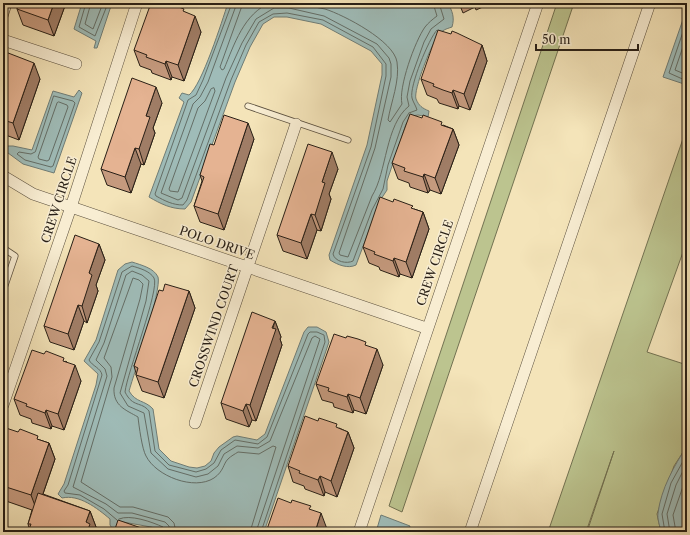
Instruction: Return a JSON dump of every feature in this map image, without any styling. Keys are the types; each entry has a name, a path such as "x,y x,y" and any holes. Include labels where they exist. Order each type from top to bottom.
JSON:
{"street":[{"name":"CREW CIRCLE","path":"3,405 70,208 137,3"},
{"name":"CREW CIRCLE","path":"358,532 426,328 538,3"},
{"path":"470,532 650,3"},
{"path":"3,40 76,64"},
{"name":"CROSSWIND COURT","path":"195,423 296,124"},
{"name":"POLO DRIVE","path":"3,176 33,194 70,208 426,328"}],"lane":[{"path":"3,22 9,3"},
{"path":"248,106 296,124 348,140"},
{"path":"3,248 15,256 3,291"}],"green space":[{"path":"557,3 574,3 402,512 389,506"},
{"path":"687,127 687,241 647,352 687,365 687,446 674,466 657,514 661,532 587,532 614,451 586,532 548,532"}],"water":[{"path":"82,3 112,3 97,48 94,48 96,41 74,29"},
{"path":"228,3 448,3 452,11 452,27 440,33 436,39 417,86 416,99 423,108 429,111 428,117 418,115 412,116 406,124 387,181 387,190 381,199 356,265 350,267 340,265 330,260 329,255 367,145 382,75 382,64 371,51 321,24 287,17 274,17 263,24 250,47 235,82 191,202 185,209 180,209 166,206 149,197 184,102 179,98 182,93 189,95 200,79"},
{"path":"687,8 687,85 663,77"},
{"path":"79,90 82,93 54,173 23,164 4,150 5,146 13,146 32,150 53,91 74,97"},
{"path":"132,262 154,271 158,277 158,285 152,314 129,391 135,398 153,409 159,449 171,461 189,467 197,468 205,466 211,461 214,453 219,447 233,437 237,436 257,440 265,434 304,332 308,327 317,327 326,332 329,342 264,532 167,532 151,527 123,522 113,530 110,525 110,519 94,506 75,498 62,498 58,494 64,484 96,385 98,374 84,361 96,340 118,270 125,264"},
{"path":"687,446 687,532 661,532 658,515 662,495 673,470"},
{"path":"381,515 410,526 408,532 376,532"}],"building":[{"path":"19,3 54,3 48,20 17,9"},
{"path":"151,3 159,3 164,5 165,3 168,3 184,9 183,11 195,16 178,65 166,61 165,64 146,57 147,55 134,50"},
{"path":"438,30 451,34 452,31 482,45 464,94 453,90 452,93 443,90 433,86 434,84 421,79"},
{"path":"3,51 34,63 13,123 3,120"},
{"path":"132,78 156,87 146,116 150,117 139,149 135,148 125,177 101,169"},
{"path":"410,114 422,118 423,115 442,122 441,125 453,129 435,178 424,174 423,177 404,171 405,168 392,163"},
{"path":"224,115 248,123 218,214 194,206 204,177 200,175 210,144 214,145"},
{"path":"308,144 332,152 322,182 325,183 315,215 311,214 301,243 277,235"},
{"path":"380,197 393,202 394,199 413,206 411,208 423,212 406,262 394,258 393,261 374,254 375,252 363,247"},
{"path":"75,235 99,244 89,273 92,275 82,306 78,305 68,334 44,326"},
{"path":"165,284 189,291 158,382 136,375 138,368 134,366 159,290 163,291"},
{"path":"252,312 275,321 272,328 276,329 250,405 246,404 243,411 221,403"},
{"path":"334,334 346,338 347,336 358,339 366,342 365,345 377,349 360,398 348,394 347,397 328,391 329,388 316,384"},
{"path":"32,350 44,354 46,351 64,358 63,361 75,365 58,414 46,410 45,413 26,406 27,404 14,399"},
{"path":"305,416 318,421 319,418 337,424 336,427 348,432 331,481 320,476 318,480 299,473 300,471 288,466"},
{"path":"6,428 18,432 20,429 38,436 37,439 49,443 31,495 3,486 3,436"},
{"path":"38,493 90,511 86,522 90,524 87,532 28,532 31,524 28,524"},
{"path":"278,498 291,503 292,500 311,506 309,509 321,513 315,532 266,532"},
{"path":"118,520 153,532 114,532"}]}
